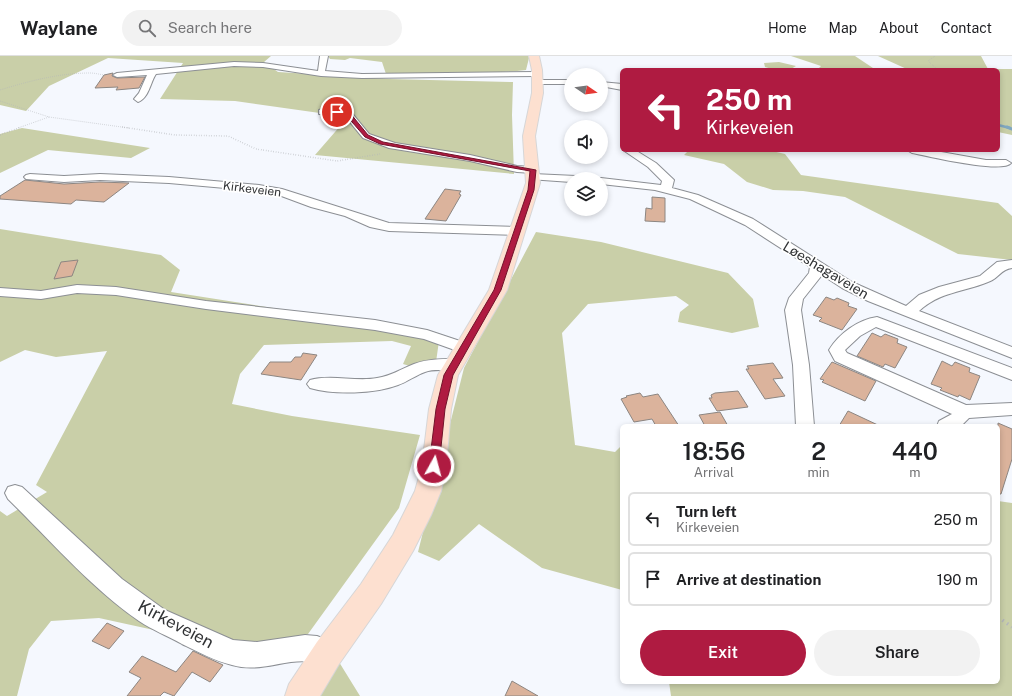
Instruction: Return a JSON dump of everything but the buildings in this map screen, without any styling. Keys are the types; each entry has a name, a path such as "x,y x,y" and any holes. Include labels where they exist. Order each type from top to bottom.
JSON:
{"main road":[{"path":"301,696 328,653 371,594 404,544 428,491 434,466 440,409 444,390 458,356 498,290 533,174 529,136 537,102 536,71"}],"street":[{"path":"321,74 324,56"},
{"path":"117,75 153,72 182,67 241,64 321,74 384,76 536,71 564,80"},
{"path":"138,99 144,93 148,78 153,72"},
{"path":"608,85 620,87"},
{"path":"322,112 348,114 362,132 370,138 393,146 470,158 533,174 564,178"},
{"path":"631,152 661,171 668,180 666,189"},
{"path":"923,152 986,163 1006,163"},
{"name":"Kirkeveien","path":"30,177 64,179 100,177 169,180 278,190 315,204 349,213 374,224 389,227 517,231"},
{"name":"Løeshagaveien","path":"608,182 666,189 694,197 749,222 817,267 847,285 873,298 1012,353"},
{"path":"908,312 924,298 944,290 985,279 1002,265 1012,264"},
{"path":"805,424 800,365 793,310 796,298 816,274 817,267"},
{"path":"0,292 41,295 77,289 116,291 206,305 375,326 427,335 458,356 440,365 420,368 403,377 378,384 362,386 316,384"},
{"path":"1012,374 872,321 847,338 837,350 840,357 964,412 1012,408"},
{"path":"949,424 964,412"},
{"name":"Kirkeveien","path":"15,493 112,584 146,611 164,621 234,654 254,655 298,647 321,649 328,653"}],"path":[{"path":"935,56 928,61 936,68"},
{"path":"0,90 14,85 92,73 117,75"},
{"path":"0,101 49,117 176,135 228,136 256,150 337,160 367,155 406,152 410,149"},
{"path":"0,135 49,117"},
{"path":"1000,618 1012,627"}],"green space":[{"path":"0,56 271,56 264,62 278,72 389,79 513,82 512,115 514,174 315,155 348,117 235,101 160,99 183,63 108,58 49,86 26,111 0,105"},
{"path":"328,56 528,56 529,58 526,70 439,74 386,74 382,62 350,58 345,60 330,59"},
{"path":"791,56 855,56 873,68 819,68 821,66"},
{"path":"878,56 981,56 987,68 905,68"},
{"path":"779,62 796,66 792,68 769,68 765,67 764,63"},
{"path":"1000,69 1012,69 1012,135 1000,132"},
{"path":"22,128 150,148 131,158 48,150 0,173 0,134"},
{"path":"687,152 776,152 785,154 801,175 998,203 1012,216 1012,260 958,254 845,197 803,191 773,190 747,182 724,164 684,155"},
{"path":"0,229 161,255 180,270 171,292 440,334 436,362 413,367 403,364 411,346 392,341 264,345 240,374 232,404 292,416 420,435 399,508 308,634 264,644 163,632 99,618 51,621 29,649 17,696 0,696 0,511 7,516 47,492 36,485 107,351 56,357 25,350 0,362"},
{"path":"536,232 601,242 728,273 753,299 759,327 732,333 678,322 680,312 689,305 676,296 588,304 562,333 575,445 615,452 620,447 620,589 542,568 479,524 439,561 418,552 464,368"},
{"path":"1000,501 1012,503 1012,696 671,696 669,684 1000,684"},
{"path":"339,662 360,696 314,696"}],"waterway":[{"path":"1000,126 1009,128"}],"route":[{"path":"337,112 348,114 366,136 382,143 402,148 470,158 517,169 533,170 533,183 531,190 522,212 498,290 448,375 440,409 434,466"}]}
